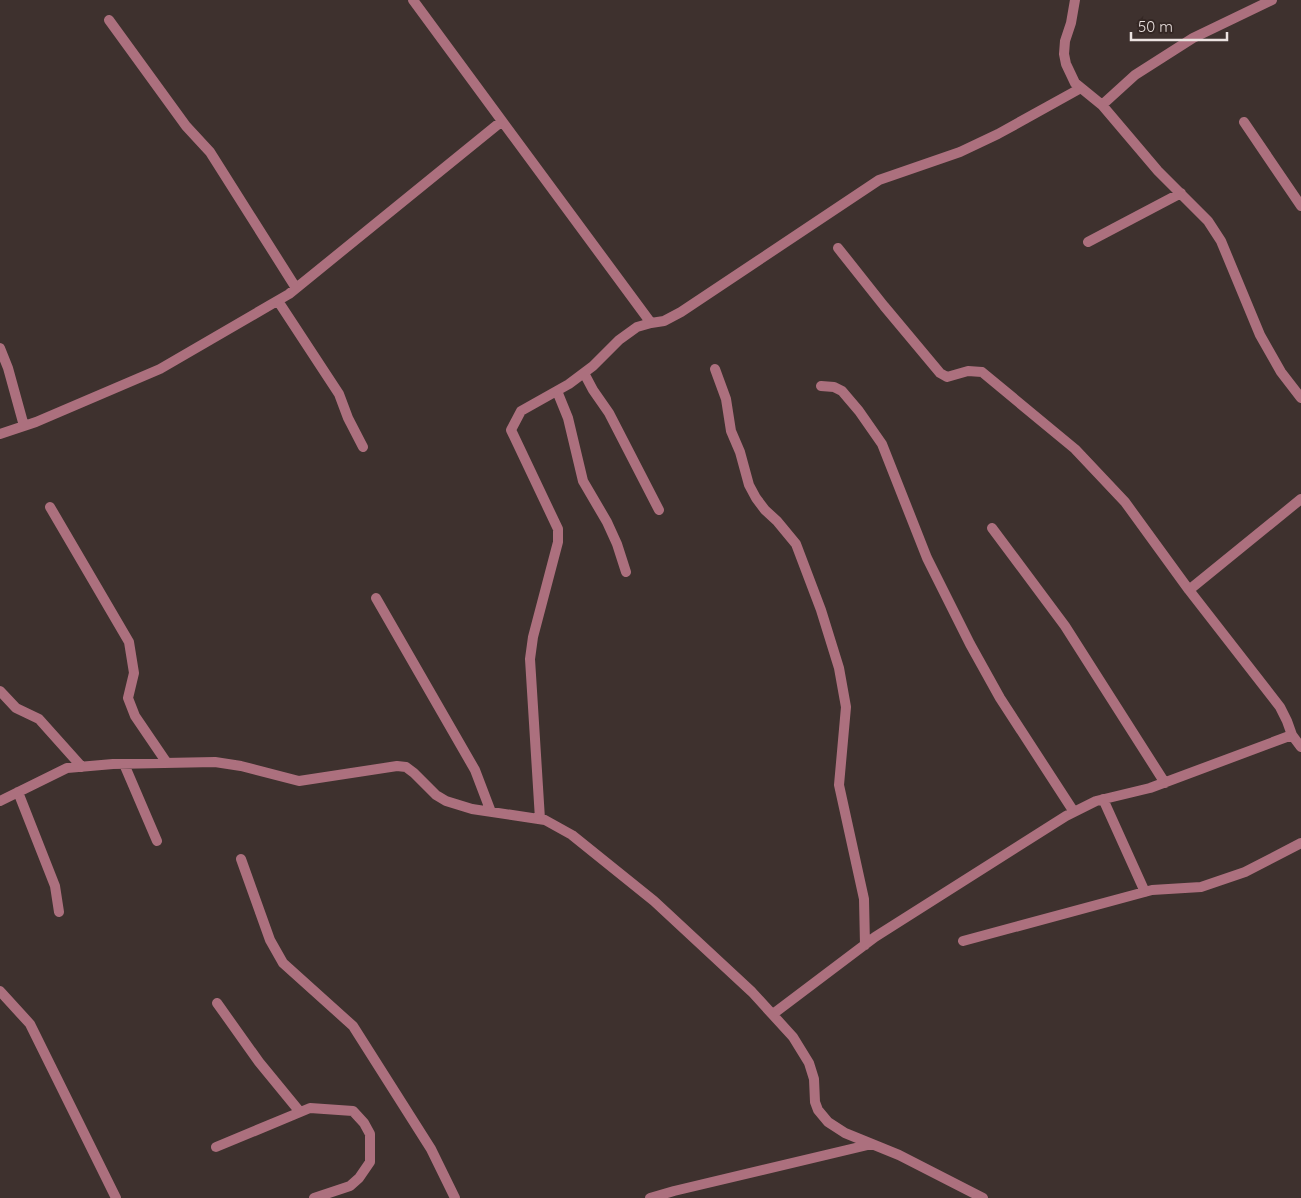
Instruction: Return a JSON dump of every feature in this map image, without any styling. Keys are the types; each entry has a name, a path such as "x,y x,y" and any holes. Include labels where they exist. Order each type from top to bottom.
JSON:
{"street":[{"path":"413,0 652,323"},
{"path":"1075,0 1071,23 1065,41 1064,54 1066,64 1075,83 1102,106 1158,171 1208,221 1221,241 1260,335 1281,372 1301,398"},
{"path":"1102,106 1135,75 1193,38 1272,0"},
{"path":"110,20 186,126 210,152 296,288"},
{"path":"540,819 530,659 533,637 558,542 558,529 510,430 521,411 584,373 600,360 619,340 637,327 664,321 681,312 879,180 967,149 1081,88"},
{"path":"0,434 120,387 160,368 278,300 296,288 502,121"},
{"path":"1244,122 1301,206"},
{"path":"1088,242 1181,194"},
{"path":"838,248 940,373 947,377 968,371 982,372 1075,449 1124,502 1189,590 1280,707 1292,735 1301,747"},
{"path":"278,300 339,394 364,447"},
{"path":"0,348 8,368 24,426"},
{"path":"715,370 726,399 730,431 740,452 749,485 765,510 796,544 822,610 839,668 846,707 839,785 864,899 864,945"},
{"path":"584,373 609,413 659,510"},
{"path":"821,386 834,387 842,391 859,411 882,444 927,558 970,644 1000,698 1074,812"},
{"path":"557,391 569,423 583,481 607,522 617,544 626,572"},
{"path":"1189,590 1301,499"},
{"path":"50,507 129,642 134,674 128,698 135,716 167,763"},
{"path":"992,528 1065,626 1165,783"},
{"path":"376,598 475,770 491,812"},
{"path":"0,691 16,708 39,719 82,767"},
{"path":"773,1014 896,923 1074,812 1096,801 1165,783 1292,735"},
{"path":"0,801 66,768 124,764 216,762 241,766 299,781 397,766 406,767 446,801 472,809 540,819 572,835 654,901 773,1014 793,1037 809,1063 814,1079 818,1110 828,1122 845,1133 900,1155 983,1198"},
{"path":"124,764 157,841"},
{"path":"18,792 55,886 59,912"},
{"path":"1103,799 1145,892"},
{"path":"963,941 1152,890 1201,886 1245,872 1301,844"},
{"path":"241,859 270,940 283,963 353,1026 431,1149 455,1198"},
{"path":"0,991 30,1024 116,1198"},
{"path":"217,1003 259,1062 300,1112"},
{"path":"216,1147 310,1108 353,1112 364,1123 370,1134 370,1162 359,1178 350,1186 314,1198"},
{"path":"650,1198 872,1144"}]}
